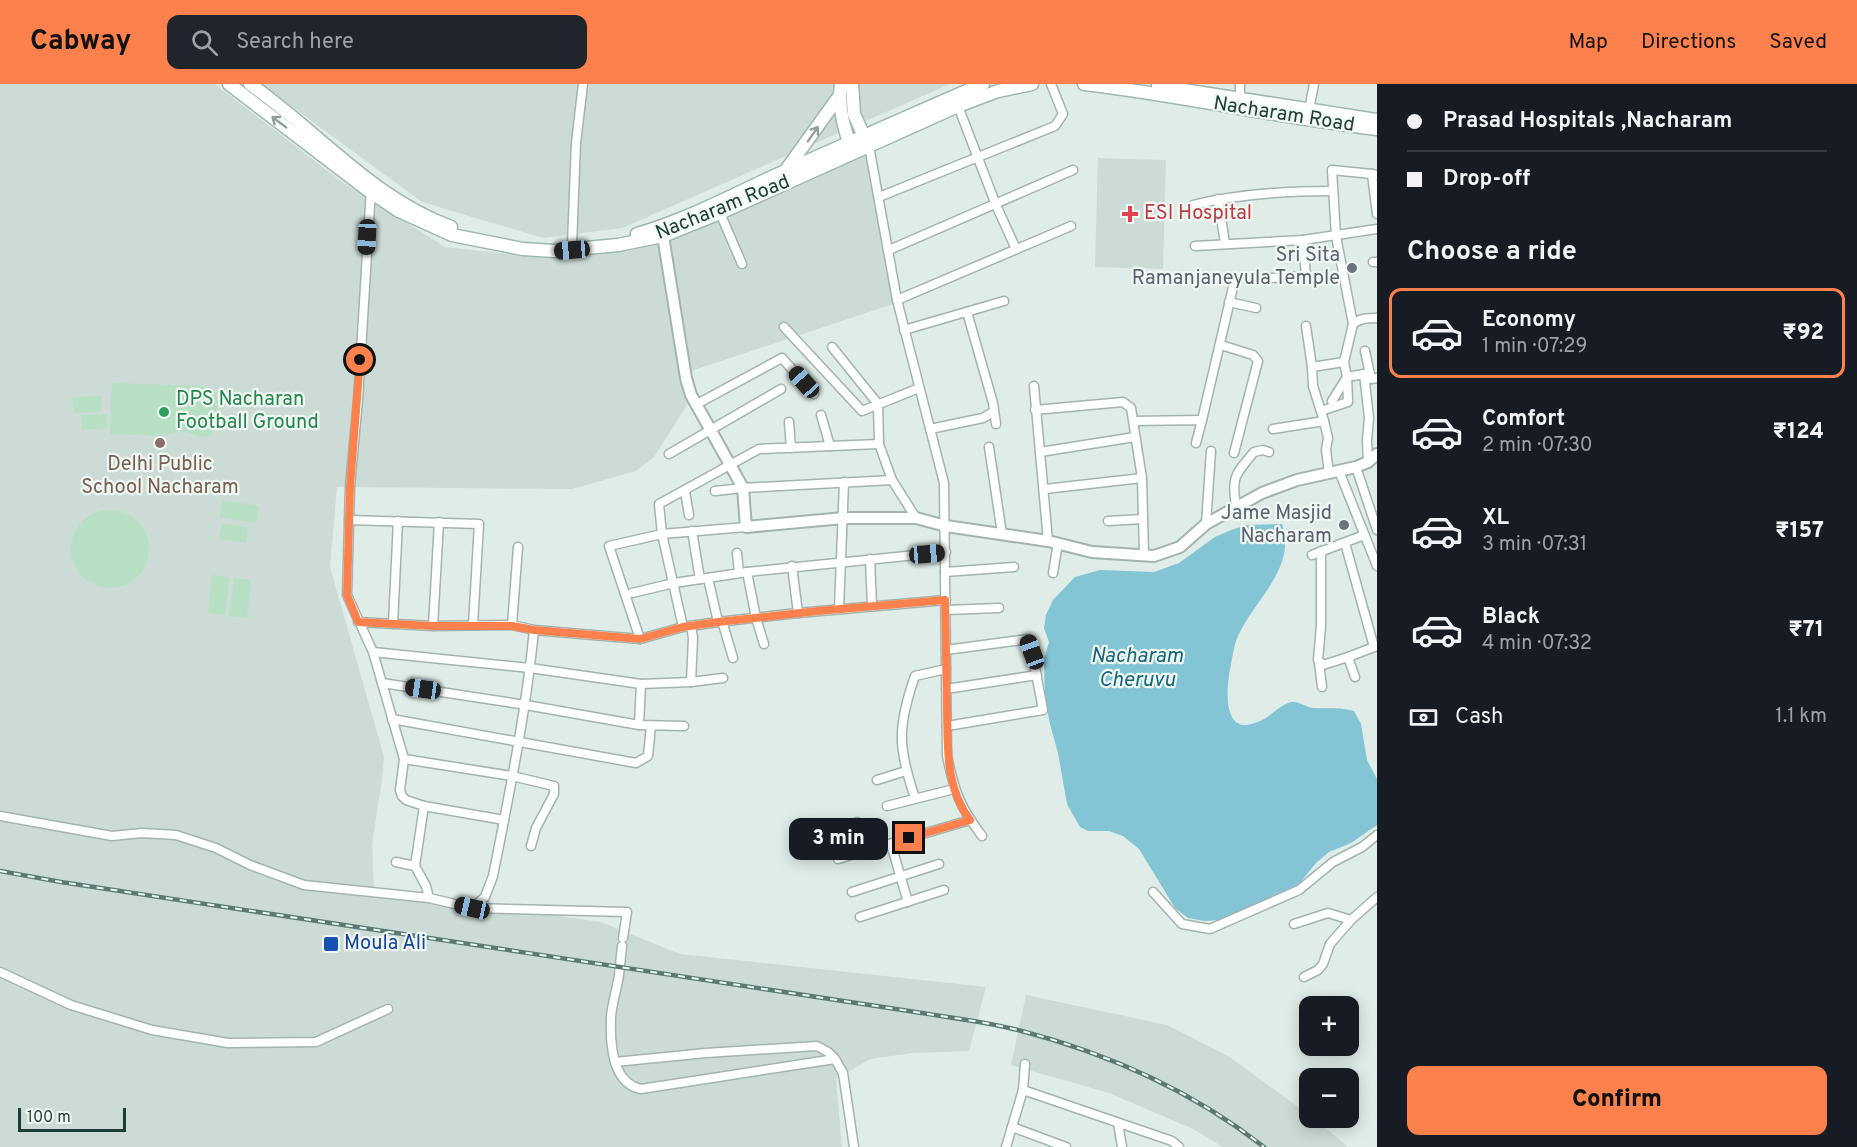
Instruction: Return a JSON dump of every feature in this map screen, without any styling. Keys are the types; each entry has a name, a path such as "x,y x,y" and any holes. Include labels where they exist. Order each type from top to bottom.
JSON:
{"main road":[{"name":"Nacharam Road","path":"228,84 372,188 448,226 524,243 572,244 634,235 663,226 716,204 785,171 852,148"},
{"name":"Nacharam Road","path":"250,84 272,99 399,212 452,235 523,249 554,251 593,248 663,236 720,213 983,84"},
{"path":"852,84 854,114 867,141"},
{"name":"Nacharam Road","path":"867,141 998,91 1032,84"},
{"name":"Nacharam Road","path":"1084,84 1187,91 1329,124 1377,129"},
{"name":"Nacharam Road","path":"1148,84 1377,120"},
{"path":"840,90 842,120 852,148"},
{"path":"785,171 840,90"}],"street":[{"path":"572,244 576,143 583,84"},
{"path":"879,197 1055,126 1064,114 1051,84"},
{"path":"1240,84 1240,99"},
{"path":"1309,110 1314,84"},
{"path":"958,106 996,205 1016,249"},
{"path":"867,141 897,300 944,483 947,756 954,789 963,811 982,836"},
{"path":"889,250 1073,170"},
{"path":"1321,411 1348,402 1344,362 1353,324 1336,236 1332,170 1375,174 1377,214"},
{"path":"372,188 349,520 347,595 373,652 404,759 400,790 402,796 406,800 424,806 504,820"},
{"path":"1193,205 1218,199 1332,191"},
{"path":"1218,199 1225,243"},
{"path":"720,213 742,264"},
{"path":"897,300 1071,226"},
{"path":"1196,246 1303,240 1377,229"},
{"path":"663,236 686,378 691,395 743,488 746,528"},
{"path":"1268,278 1306,276 1303,240"},
{"path":"1196,443 1234,283"},
{"path":"904,330 1004,301"},
{"path":"1229,302 1256,308"},
{"path":"967,312 993,403 996,424"},
{"path":"1353,324 1364,319 1377,318"},
{"path":"1306,326 1313,386 1328,438 1326,450 1377,566"},
{"path":"784,327 862,411 919,388"},
{"path":"1221,345 1253,355 1258,361 1234,453"},
{"path":"832,347 878,404 879,444 892,480 916,518"},
{"path":"1365,351 1371,377 1366,440 1368,462"},
{"path":"697,404 782,358 814,394"},
{"path":"1312,367 1344,362"},
{"path":"1347,377 1371,377"},
{"path":"1332,400 1347,377"},
{"path":"1034,386 1044,489 1053,542 1053,573"},
{"path":"669,454 781,389"},
{"path":"1035,410 1123,402 1131,408 1142,478 1144,555"},
{"path":"930,429 983,418 993,412"},
{"path":"821,416 830,446"},
{"path":"1134,421 1202,420"},
{"path":"1273,429 1324,421"},
{"path":"789,422 791,448"},
{"path":"1040,452 1135,437"},
{"path":"691,682 693,638 674,583 662,534 660,504 759,449 879,444"},
{"path":"989,447 1002,534"},
{"path":"1236,506 1234,478 1254,452 1263,450 1269,452"},
{"path":"1206,524 1211,452"},
{"path":"640,639 609,546 662,534 692,531 844,519 916,518 946,526 1053,542 1092,552 1161,554 1180,547 1206,524 1236,506 1280,485 1356,467 1368,462 1377,454"},
{"path":"1356,467 1377,530"},
{"path":"1044,489 1142,478"},
{"path":"715,491 892,480"},
{"path":"839,609 844,482"},
{"path":"685,491 689,515"},
{"path":"1108,521 1143,519"},
{"path":"349,520 479,524 472,625"},
{"path":"393,624 398,521"},
{"path":"433,626 439,522"},
{"path":"692,531 704,578 733,658"},
{"path":"1312,555 1364,535"},
{"path":"1319,663 1323,665 1330,663 1375,646 1345,543"},
{"path":"512,626 518,547"},
{"path":"1321,551 1319,663 1322,687"},
{"path":"632,593 674,583 743,572 946,552"},
{"path":"737,553 764,644"},
{"path":"870,559 872,606"},
{"path":"792,566 798,613"},
{"path":"945,572 1014,567"},
{"path":"358,622 433,626 512,626 640,639 687,626 798,613 945,600"},
{"path":"946,610 999,608"},
{"path":"472,908 485,897 493,876 517,741 526,705 534,630"},
{"path":"946,650 1028,639 1044,710 947,726"},
{"path":"373,652 530,668 641,684 723,678"},
{"path":"1348,657 1355,677"},
{"path":"915,798 906,771 900,741 906,702 915,676 946,669"},
{"path":"946,689 1037,675"},
{"path":"382,683 639,725 684,726"},
{"path":"639,725 641,684"},
{"path":"392,719 636,764 648,756 651,726"},
{"path":"404,759 512,776 554,786 555,789 531,846"},
{"path":"877,780 906,771"},
{"path":"887,806 954,789"},
{"path":"424,806 415,866 426,886 429,898"},
{"path":"0,816 112,836 142,832 176,835 216,848 250,865 304,885 429,898 472,908 627,912 611,1016 615,1062 626,1082 642,1089 835,1059"},
{"path":"838,858 970,820"},
{"path":"857,822 868,828 874,849"},
{"path":"1153,892 1182,924 1210,929 1299,890 1333,862 1362,847 1377,835"},
{"path":"891,844 908,902"},
{"path":"396,862 415,866"},
{"path":"852,892 939,864"},
{"path":"860,917 944,890"},
{"path":"1305,977 1318,970 1323,964 1330,944 1351,920 1377,897"},
{"path":"1294,924 1328,913 1351,920"},
{"path":"0,972 70,1005 152,1030 228,1043 316,1042 388,1009"},
{"path":"615,1062 817,1046 835,1059 843,1073 854,1147"},
{"path":"1006,1147 1023,1090 1025,1064"},
{"path":"1023,1090 1172,1141 1179,1147"},
{"path":"1118,1123 1122,1147"},
{"path":"1012,1127 1062,1146"}],"shaded area":[{"path":"0,84 215,84 342,182 445,247 542,258 643,245 868,153 893,304 688,372 691,399 654,457 636,471 572,489 337,487 330,567 384,757 372,845 374,889 601,922 680,954 986,987 969,1051 913,1053 870,1059 836,1079 842,1147 0,1147"},
{"path":"261,84 950,84 622,228 543,238 422,202"},
{"name":"ESI Hospital","path":"1098,158 1166,160 1163,269 1095,267"},
{"path":"1026,995 1167,1025 1228,1056 1299,1108 1299,1128 1326,1128 1348,1147 1223,1147 1193,1129 1109,1093 1011,1065"}],"green space":[{"name":"DPS Nacharan Football Ground","path":"112,383 205,386 215,392 217,398 217,426 210,436 202,437 182,431 161,436 110,434"},
{"path":"102,396 101,412 74,413 72,397"},
{"path":"107,414 107,428 82,430 81,415"},
{"path":"222,500 259,506 256,523 220,517"},
{"path":"102,510 118,510 132,516 143,527 149,541 149,557 143,571 132,582 118,588 102,588 88,582 77,571 71,557 71,541 77,527 88,516"},
{"path":"222,523 248,527 246,543 219,539"},
{"path":"212,575 229,577 225,615 208,613"},
{"path":"234,578 251,580 247,618 229,616"}],"water":[{"name":"Nacharam Cheruvu","path":"1282,524 1285,540 1284,554 1279,568 1237,638 1229,674 1229,709 1232,718 1238,723 1247,725 1260,721 1291,702 1313,708 1354,711 1361,724 1367,760 1377,779 1377,825 1351,843 1329,852 1316,863 1299,884 1220,920 1205,921 1188,918 1175,908 1139,849 1123,836 1109,831 1088,831 1080,827 1067,804 1045,699 1044,659 1049,642 1044,628 1046,615 1053,600 1075,577 1100,570 1154,572 1179,563 1215,537 1231,530 1247,525"}],"railway":[{"path":"0,871 1004,1027 1084,1050 1147,1076 1207,1108 1264,1147"}],"place":[{"name":"ESI Hospital","path":"1130,214"},
{"name":"Sri Sita Ramanjaneyula Temple","path":"1352,268"},
{"name":"DPS Nacharan Football Ground","path":"164,412"},
{"name":"Delhi Public School Nacharam","path":"160,443"},
{"name":"Jame Masjid Nacharam","path":"1344,525"},
{"name":"Moula Ali","path":"331,944"}],"route":[{"path":"360,360 350,486 347,595 358,622 433,626 512,626 640,639 683,627 718,622 945,600 947,756 954,789 963,811 970,820 909,838"}]}
